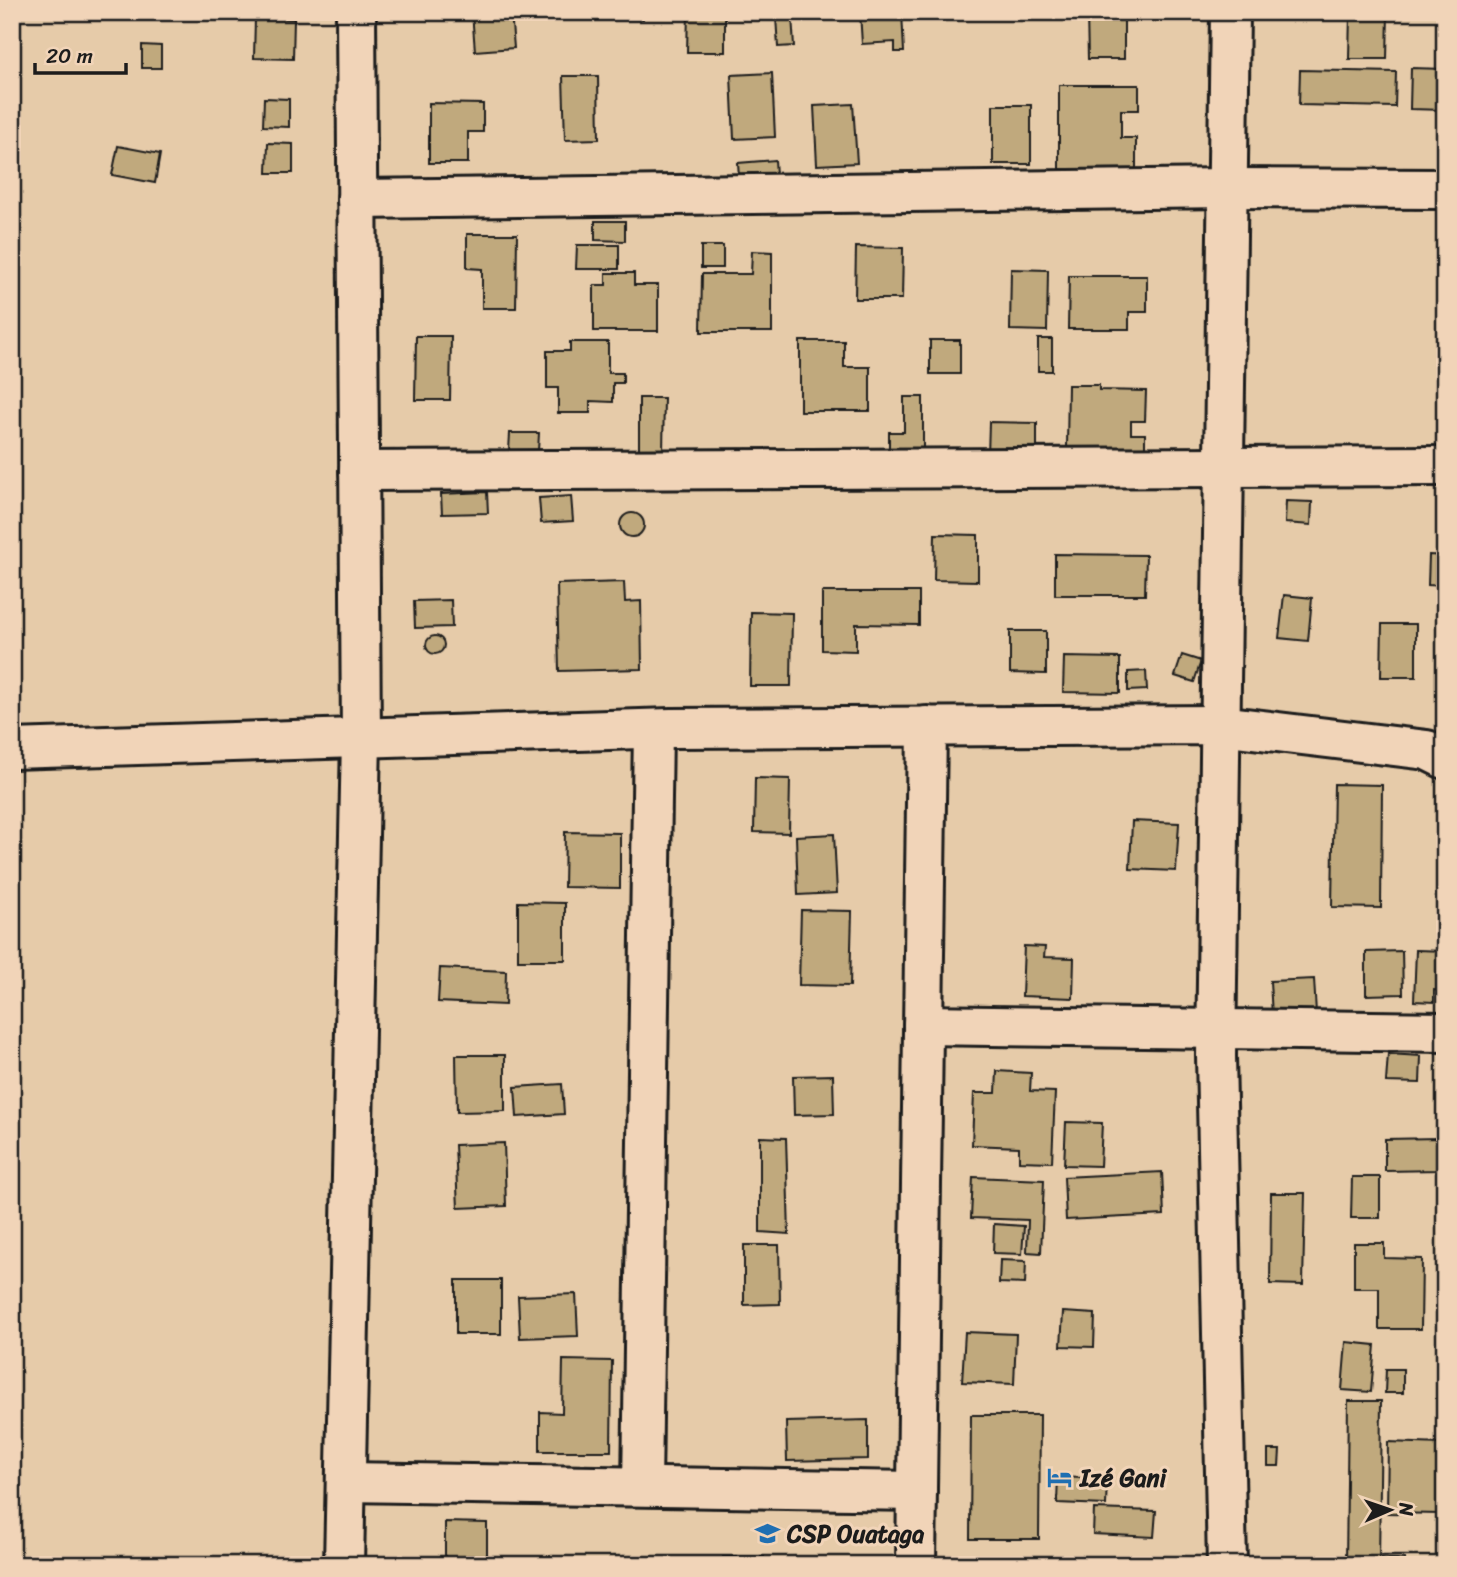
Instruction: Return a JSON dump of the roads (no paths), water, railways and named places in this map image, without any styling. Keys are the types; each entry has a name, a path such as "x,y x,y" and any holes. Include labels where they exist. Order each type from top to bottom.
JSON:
{"street":[{"path":"344,1565 360,738 356,12"},
{"path":"1227,1565 1216,1028 1230,12"},
{"path":"357,199 1228,188 1445,189"},
{"path":"359,471 1445,466"},
{"path":"12,749 653,729 1220,725 1427,750 1445,759"},
{"path":"916,1565 927,726"},
{"path":"642,1486 653,729"},
{"path":"923,1025 1445,1032"},
{"path":"346,1482 917,1491"}],"place":[{"name":"Izé Gani","path":"1060,1478"},
{"name":"CSP Ouataga","path":"767,1534"}]}
